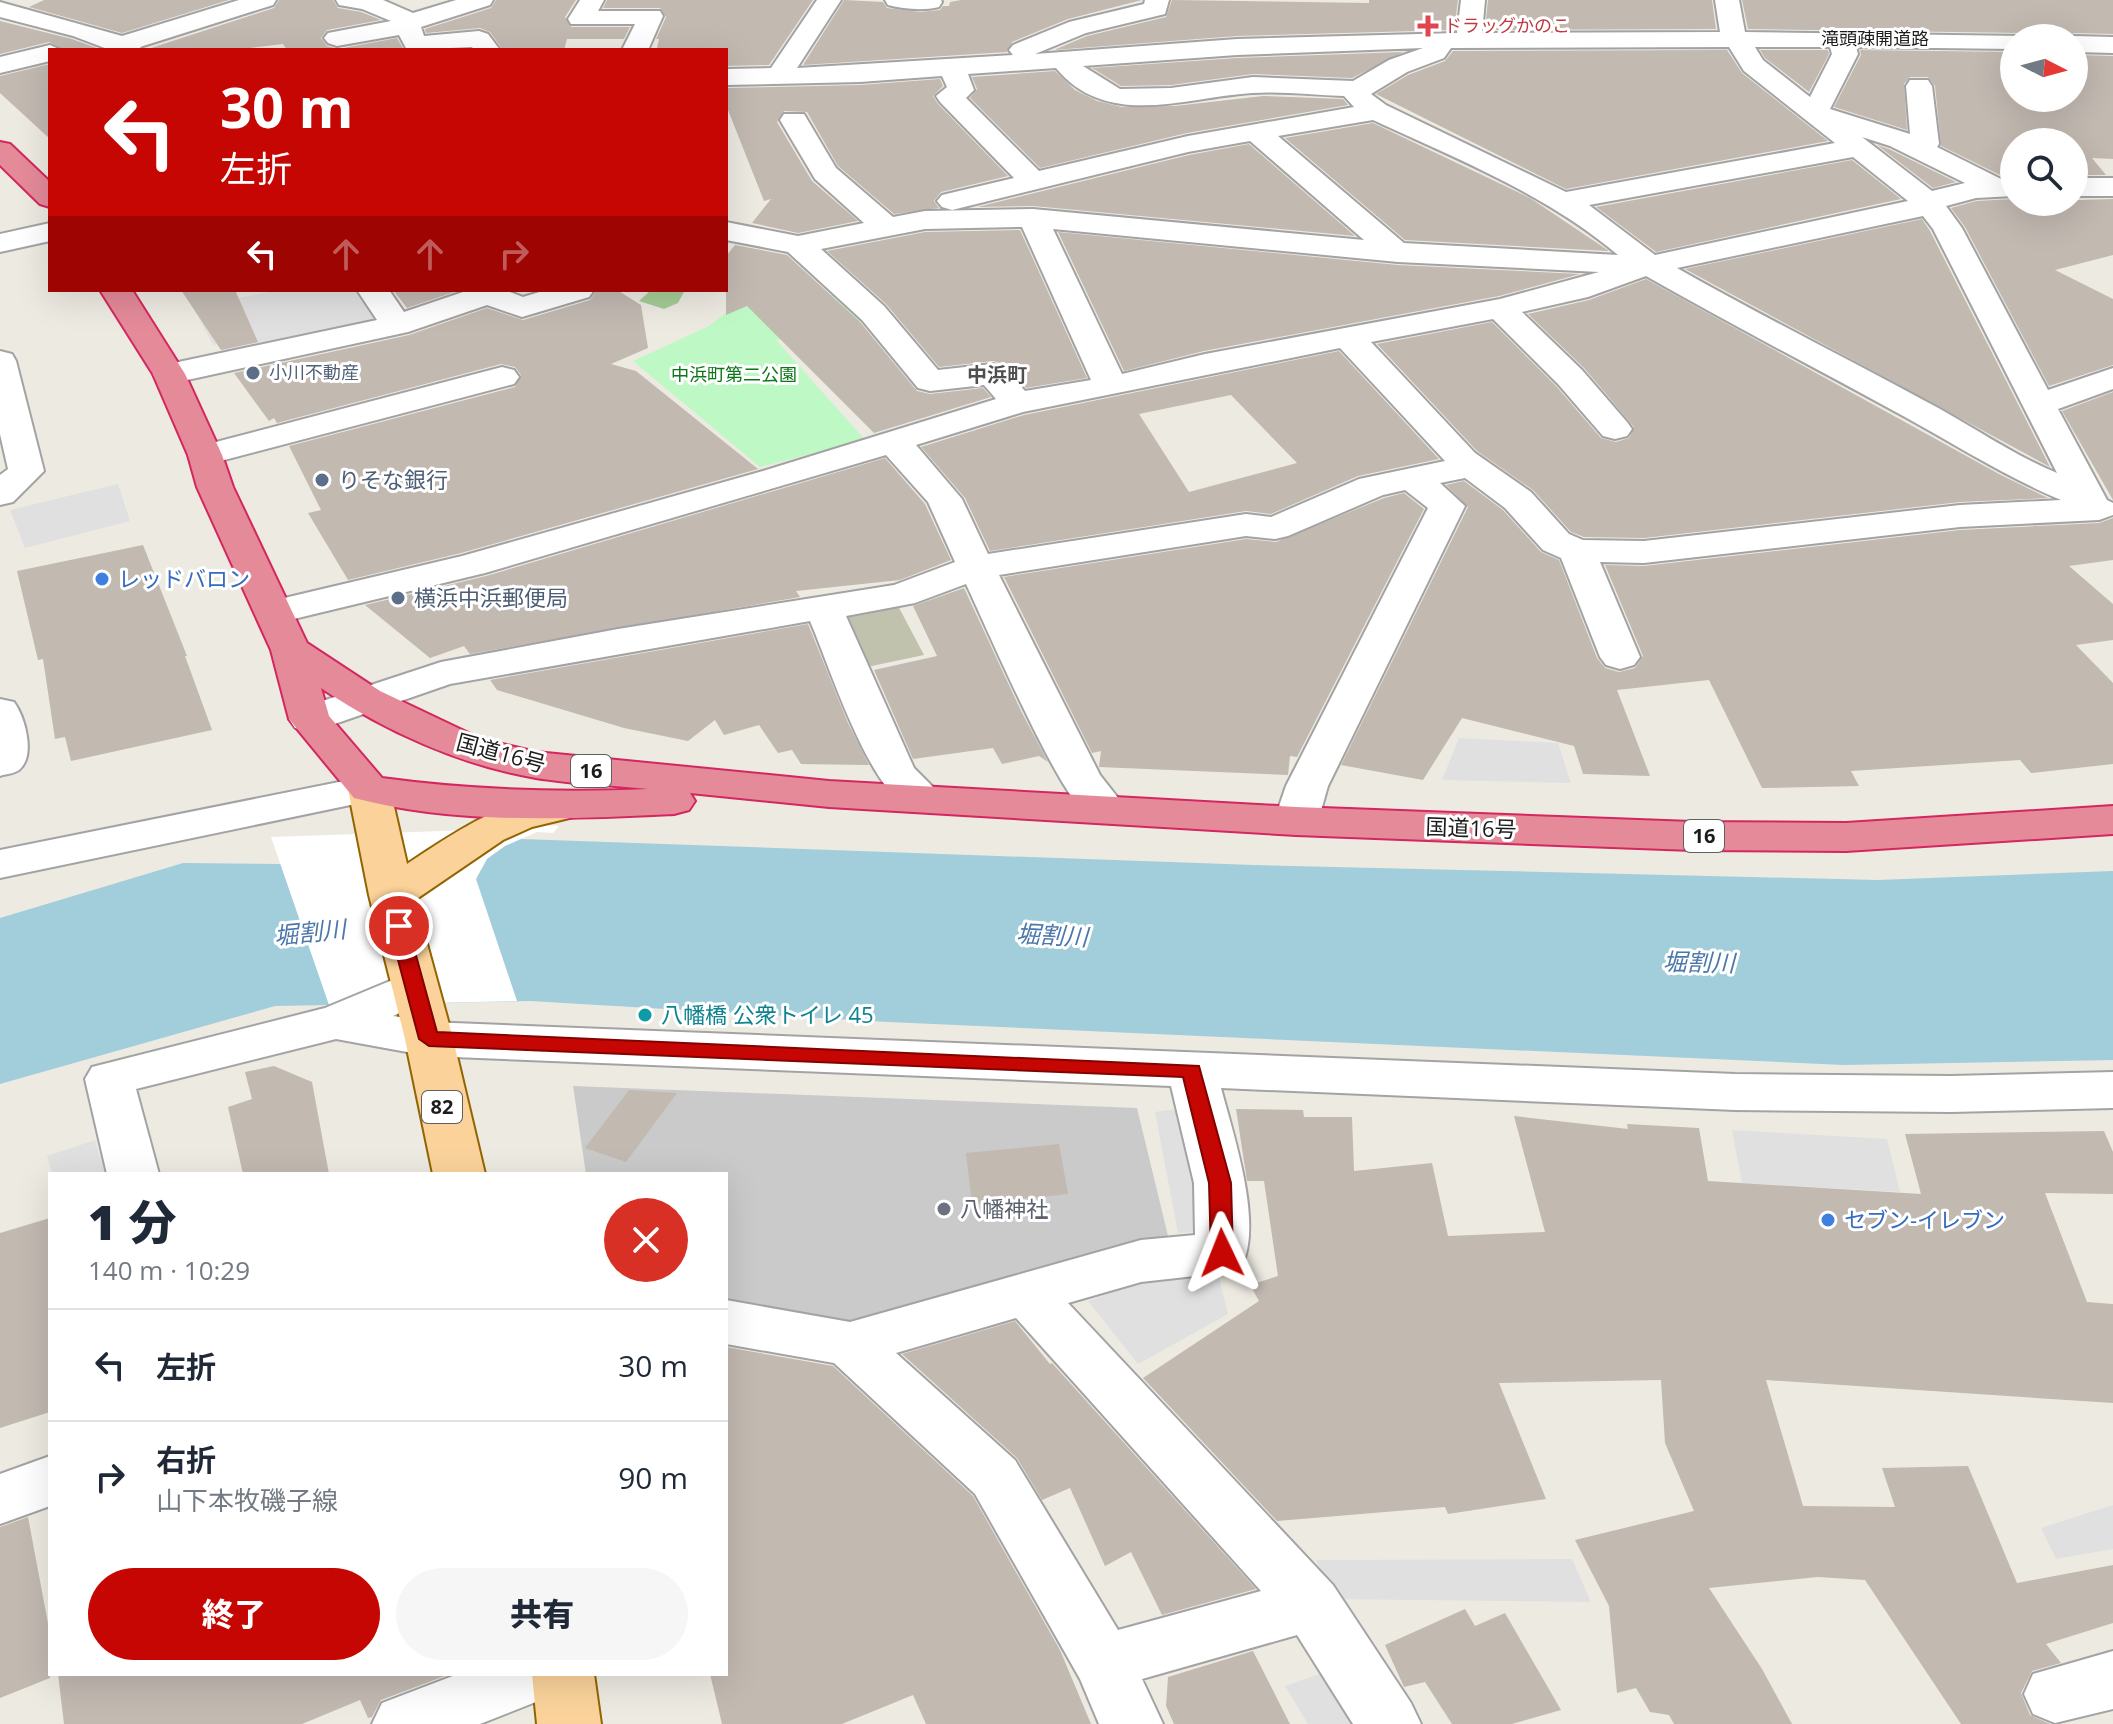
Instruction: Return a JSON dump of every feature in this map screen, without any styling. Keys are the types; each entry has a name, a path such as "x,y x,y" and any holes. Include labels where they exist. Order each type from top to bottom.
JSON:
{"highway":[{"path":"0,150 44,189"},
{"path":"117,292 169,374 205,455 215,487 291,650 318,716 369,789"},
{"name":"国道16号","path":"291,650 366,700 467,748 536,765 829,794 1296,821 1692,836 1846,837 2113,820"},
{"name":"国道16号","path":"369,789 447,800 567,806 829,794"}],"main road":[{"name":"82","path":"369,789 391,895 395,1011 445,1121 458,1172"},
{"path":"391,895 488,830 567,806"},
{"path":"563,1676 569,1724"}],"street":[{"path":"85,48 118,45 264,0"},
{"path":"348,0 367,2 406,19 414,44 479,39 486,48"},
{"path":"337,38 408,25 481,0"},
{"path":"592,0 580,19 651,16 636,48"},
{"path":"728,77 781,70 829,0"},
{"path":"897,0 930,2"},
{"path":"991,65 1078,27 1156,9 1157,0"},
{"path":"1469,41 1473,0"},
{"path":"1727,0 1736,40 1753,65 1928,202 1947,228 2038,405 2102,511"},
{"path":"0,9 118,45"},
{"path":"1815,113 1845,54 1840,39"},
{"path":"889,226 928,207 1188,144 1257,133 1367,100 1398,66 1435,53 1439,49 1435,41"},
{"name":"滝頭疎開道路","path":"781,70 860,74 1237,47 1435,41 2000,41"},
{"path":"2088,44 2113,45"},
{"path":"0,65 48,53"},
{"path":"728,57 781,70"},
{"path":"1063,59 1072,70 1114,97 1171,96 1253,85 1367,100 1562,201 1598,223 1649,265 1781,340 2102,511"},
{"path":"952,67 961,90 949,96 1033,181"},
{"path":"1917,148 1925,144 1919,86"},
{"path":"1815,113 1857,124 1917,148 1947,166 2000,186"},
{"path":"794,120 825,173 889,226"},
{"path":"1257,133 1398,253"},
{"path":"1562,201 1859,147"},
{"path":"2088,187 2113,187"},
{"path":"273,612 472,565 1017,403 1111,386 1218,361 1500,308 1577,290 1649,265 1829,230 1915,209 1928,202 2000,188"},
{"path":"728,232 798,245 940,219 1033,218 1398,253 1649,265"},
{"path":"1033,218 1111,386"},
{"path":"0,243 48,232"},
{"path":"798,245 873,313 930,381 992,374 1017,403"},
{"path":"374,292 397,325"},
{"path":"169,374 397,325 488,294 522,308 572,292"},
{"path":"1500,308 1570,377 1615,429"},
{"path":"1348,337 1470,466 1518,500 1556,542 1577,551 1591,554 1644,552 1960,516 2102,511"},
{"path":"0,361 26,471 0,494"},
{"path":"205,455 502,377"},
{"path":"2038,405 2113,378"},
{"path":"894,442 944,499 1081,780 1105,808"},
{"path":"318,716 441,674 902,595 976,567 1246,525 1275,528 1372,487 1470,466"},
{"path":"1296,821 1307,786 1447,506 1414,480"},
{"path":"1577,551 1620,657"},
{"path":"823,607 896,774 922,797"},
{"path":"0,711 7,744 4,761 0,763"},
{"path":"0,864 369,789"},
{"path":"132,1172 109,1079 266,1037 395,1011 1192,1071 1735,1092 1951,1094 2113,1090"},
{"path":"728,1322 850,1344 1141,1261 1222,1253 1220,1183 1192,1071"},
{"path":"1027,1294 1311,1604 1389,1724"},
{"path":"850,1344 995,1477 1103,1662 1131,1724"},
{"path":"0,1499 48,1482"},
{"path":"1103,1662 1311,1604"},
{"path":"404,1724 529,1676"},
{"path":"2055,1694 2113,1680"}],"shaded area":[{"path":"269,292 366,292 386,319 225,354 219,344 213,345 193,307"},
{"path":"118,484 130,521 25,548 10,510"},
{"path":"896,602 924,655 867,667 841,613"},
{"path":"1459,738 1558,743 1571,783 1442,780"},
{"name":"八幡神社","path":"573,1086 1137,1108 1170,1244 850,1327 728,1303 728,1172 586,1172"},
{"path":"1191,1107 1211,1231 1178,1233 1155,1112"},
{"path":"1732,1130 1887,1139 1900,1192 1742,1183"},
{"path":"95,1140 104,1172 51,1172 47,1156"},
{"path":"1216,1265 1228,1314 1138,1364 1088,1301 1164,1272"},
{"path":"2113,1505 2113,1549 2056,1559 2041,1528"},
{"path":"1572,1559 1591,1602 1332,1599 1316,1560"},
{"path":"1326,1672 1363,1724 1308,1724 1285,1686"}],"green space":[{"path":"649,292 684,292 678,303 664,309 639,301"},
{"name":"中浜町第二公園","path":"839,293 868,319 776,340 865,440 760,467 633,361 709,326 749,295 763,309"}],"water":[{"name":"堀割川","path":"521,839 1254,865 1878,880 2113,871 2113,1060 1844,1065 888,1022 530,1001 275,1006 0,1084 0,918 183,863 281,864"}],"pier":[{"path":"489,822 559,826 553,833 537,832 505,846 487,859 476,879 517,1001 329,1005 271,837 473,830"}],"building":[{"path":"44,0 229,0 122,33 29,7"},
{"path":"279,0 333,0 338,8 381,20 327,30 321,38 327,46 334,48 286,48 283,44 250,48 151,48 274,8"},
{"path":"496,0 576,0 565,17 571,27 630,27 624,39 567,39 565,48 502,48 490,32 480,28 426,33 425,29 491,8"},
{"path":"607,0 813,0 769,65 728,66 728,48 657,48 659,39 656,39 666,17 660,8 603,8"},
{"path":"844,0 883,2 887,8 920,12 940,10 943,6 949,6 950,2 961,0 1142,0 1068,19 1012,42 1007,52 803,65"},
{"path":"1172,0 1369,3 1369,0 1458,0 1454,30 1237,36 1054,50 1087,36 1166,17"},
{"path":"1488,0 1712,0 1716,29 1485,30"},
{"path":"1742,0 2113,0 2113,34 2088,33 2088,24 2000,24 2000,33 1748,29"},
{"path":"0,21 97,48 60,48 49,42 0,54"},
{"path":"397,38 403,48 343,48"},
{"path":"1727,50 1742,73 1828,141 1566,189 1376,94 1408,75 1445,61 1453,51"},
{"path":"1760,50 1828,50 1829,54 1809,92 1765,58"},
{"path":"1860,50 2000,52 2000,112 2088,112 2088,55 2113,56 2113,159 2092,158 2106,175 2088,175 2088,128 2000,128 2000,175 1941,146 1935,86 1928,77 1910,77 1904,84 1907,130 1834,107 1861,55"},
{"path":"1403,52 1352,78 1253,74 1171,85 1121,86 1092,68 1237,58"},
{"path":"48,64 48,137 0,93 0,76"},
{"path":"1055,71 1075,90 1097,101 1122,107 1175,106 1263,96 1343,99 1348,105 1187,133 1040,168 970,98 977,89 972,77"},
{"path":"940,79 943,86 933,96 938,104 1008,176 941,192 934,201 939,208 894,214 838,166 807,112 784,111 777,122 812,181 858,221 798,233 752,223 771,199 764,201 728,110 728,88 860,85"},
{"path":"1373,123 1530,198 1609,251 1405,240 1285,138"},
{"path":"1249,144 1355,236 1033,206 977,207 1189,155"},
{"path":"1877,145 1889,149 1956,182 1933,188"},
{"path":"1852,160 1901,199 1656,252 1596,207"},
{"path":"2113,199 2113,255 2055,270 2113,299 2113,365 2049,386 1965,227 1951,208 1976,201 2000,200 2000,216 2088,216 2088,200"},
{"path":"1922,219 1930,231 2050,467 1685,269"},
{"path":"1020,230 1087,378 1026,388 1006,365 993,361 939,367 886,304 827,251 925,232"},
{"path":"1058,232 1398,265 1580,274 1499,296 1204,351 1124,371"},
{"path":"735,245 787,255 860,322 917,391 930,394 983,388 991,397 874,433 747,306 726,315 728,254"},
{"path":"1646,279 2048,498 1960,502 1644,538 1584,537 1571,532 1533,490 1477,451 1377,344 1492,322 1556,386 1601,438 1616,442 1629,438 1634,427 1584,368 1528,314 1589,300"},
{"path":"182,292 236,292 258,342 221,350"},
{"path":"395,292 454,292 407,308"},
{"path":"596,292 620,292 641,305 648,348 611,364 636,371 758,469 461,553 348,580 308,513 321,510 289,446 515,387 521,375 515,367 501,364 277,423 274,418 269,421 234,373 409,335 487,308 523,320 590,300"},
{"path":"1339,351 1439,459 1358,476 1271,514 1246,511 990,551 965,498 921,447 1024,415","holes":["1231,395 1297,463 1189,492 1139,414"]},
{"path":"2113,392 2113,500 2062,411"},
{"path":"885,458 925,504 951,560 900,580 796,591 800,597 470,654 464,646 430,658 365,605 486,576"},
{"path":"1464,481 1503,510 1541,552 1559,560 1597,658 1605,668 1619,672 1635,668 1643,656 1605,565 1644,566 1960,530 2099,523 2113,518 2113,560 2069,566 2113,604 2113,640 2076,645 2113,683 2113,764 2031,773 2020,760 1851,771 1859,786 1762,788 1709,680 1617,690 1650,776 1583,774 1574,746 1462,718 1423,780 1341,765 1468,507 1446,485"},
{"path":"1404,493 1424,509 1297,757 1290,756 1288,775 1099,767 1101,751 1092,753 1004,577 1246,539 1276,542 1384,498"},
{"path":"143,545 187,656 212,730 71,761 65,737 55,739 43,659 38,660 17,571"},
{"path":"964,588 1048,762 1039,756 1002,764 993,748 913,759 874,670 937,656 913,606"},
{"path":"808,624 848,723 869,765 801,764 792,750 778,753 759,725 724,735 715,720 688,741 624,728 497,690 490,680"},
{"path":"274,1066 312,1082 329,1172 243,1172 228,1107 252,1099 245,1072"},
{"path":"629,1090 677,1093 626,1162 585,1148"},
{"path":"1236,1109 1303,1110 1304,1117 1352,1117 1354,1171 1432,1163 1448,1236 1545,1232 1514,1116 1628,1129 1627,1124 1699,1128 1708,1181 1921,1194 1905,1134 2104,1131 2113,1152 2113,1194 2045,1193 2087,1302 2113,1304 2113,1403 1766,1380 1803,1506 1895,1507 1882,1468 1968,1466 2017,1583 2113,1565 2113,1623 2046,1644 2061,1663 2032,1671 2021,1693 2030,1715 2050,1724 1961,1724 1865,1580 1818,1577 1709,1588 1762,1669 1792,1724 1674,1724 1669,1715 1650,1712 1636,1688 1617,1693 1609,1606 1575,1540 1694,1511 1665,1443 1661,1380 1499,1383 1546,1499 1448,1514 1445,1507 1277,1521 1143,1378 1259,1301 1250,1285 1278,1276 1264,1181 1247,1181"},
{"path":"1059,1144 1068,1194 972,1204 966,1153"},
{"path":"48,1219 48,1413 0,1428 0,1233"},
{"path":"1015,1321 1050,1364 1256,1589 1162,1615 1131,1552 1105,1566 1070,1488 1042,1500 1017,1458 902,1354"},
{"path":"728,1347 833,1366 973,1496 1060,1650 1091,1724 926,1724 913,1695 842,1724 722,1724 710,1676 728,1676"},
{"path":"28,1517 48,1623 50,1678 0,1698 0,1527"},
{"path":"1465,1609 1475,1626 1505,1613 1561,1710 1512,1724 1452,1724 1425,1682 1404,1687 1385,1645"},
{"path":"1253,1651 1290,1724 1174,1724 1166,1706 1168,1677"},
{"path":"58,1676 445,1676 381,1700 372,1717 368,1718 360,1700 302,1724 64,1724"}],"place":[{"name":"ドラッグかのこ","path":"1428,26"},
{"name":"小川不動産","path":"253,373"},
{"name":"りそな銀行","path":"322,480"},
{"name":"レッドバロン","path":"102,579"},
{"name":"横浜中浜郵便局","path":"398,598"},
{"name":"八幡橋 公衆トイレ 45","path":"645,1015"},
{"name":"八幡神社","path":"944,1209"},
{"name":"セブン-イレブン","path":"1828,1220"}],"district":[{"name":"中浜町","path":"997,375"}],"route":[{"path":"399,926 429,1039 1192,1071 1220,1183 1222,1253"}]}
